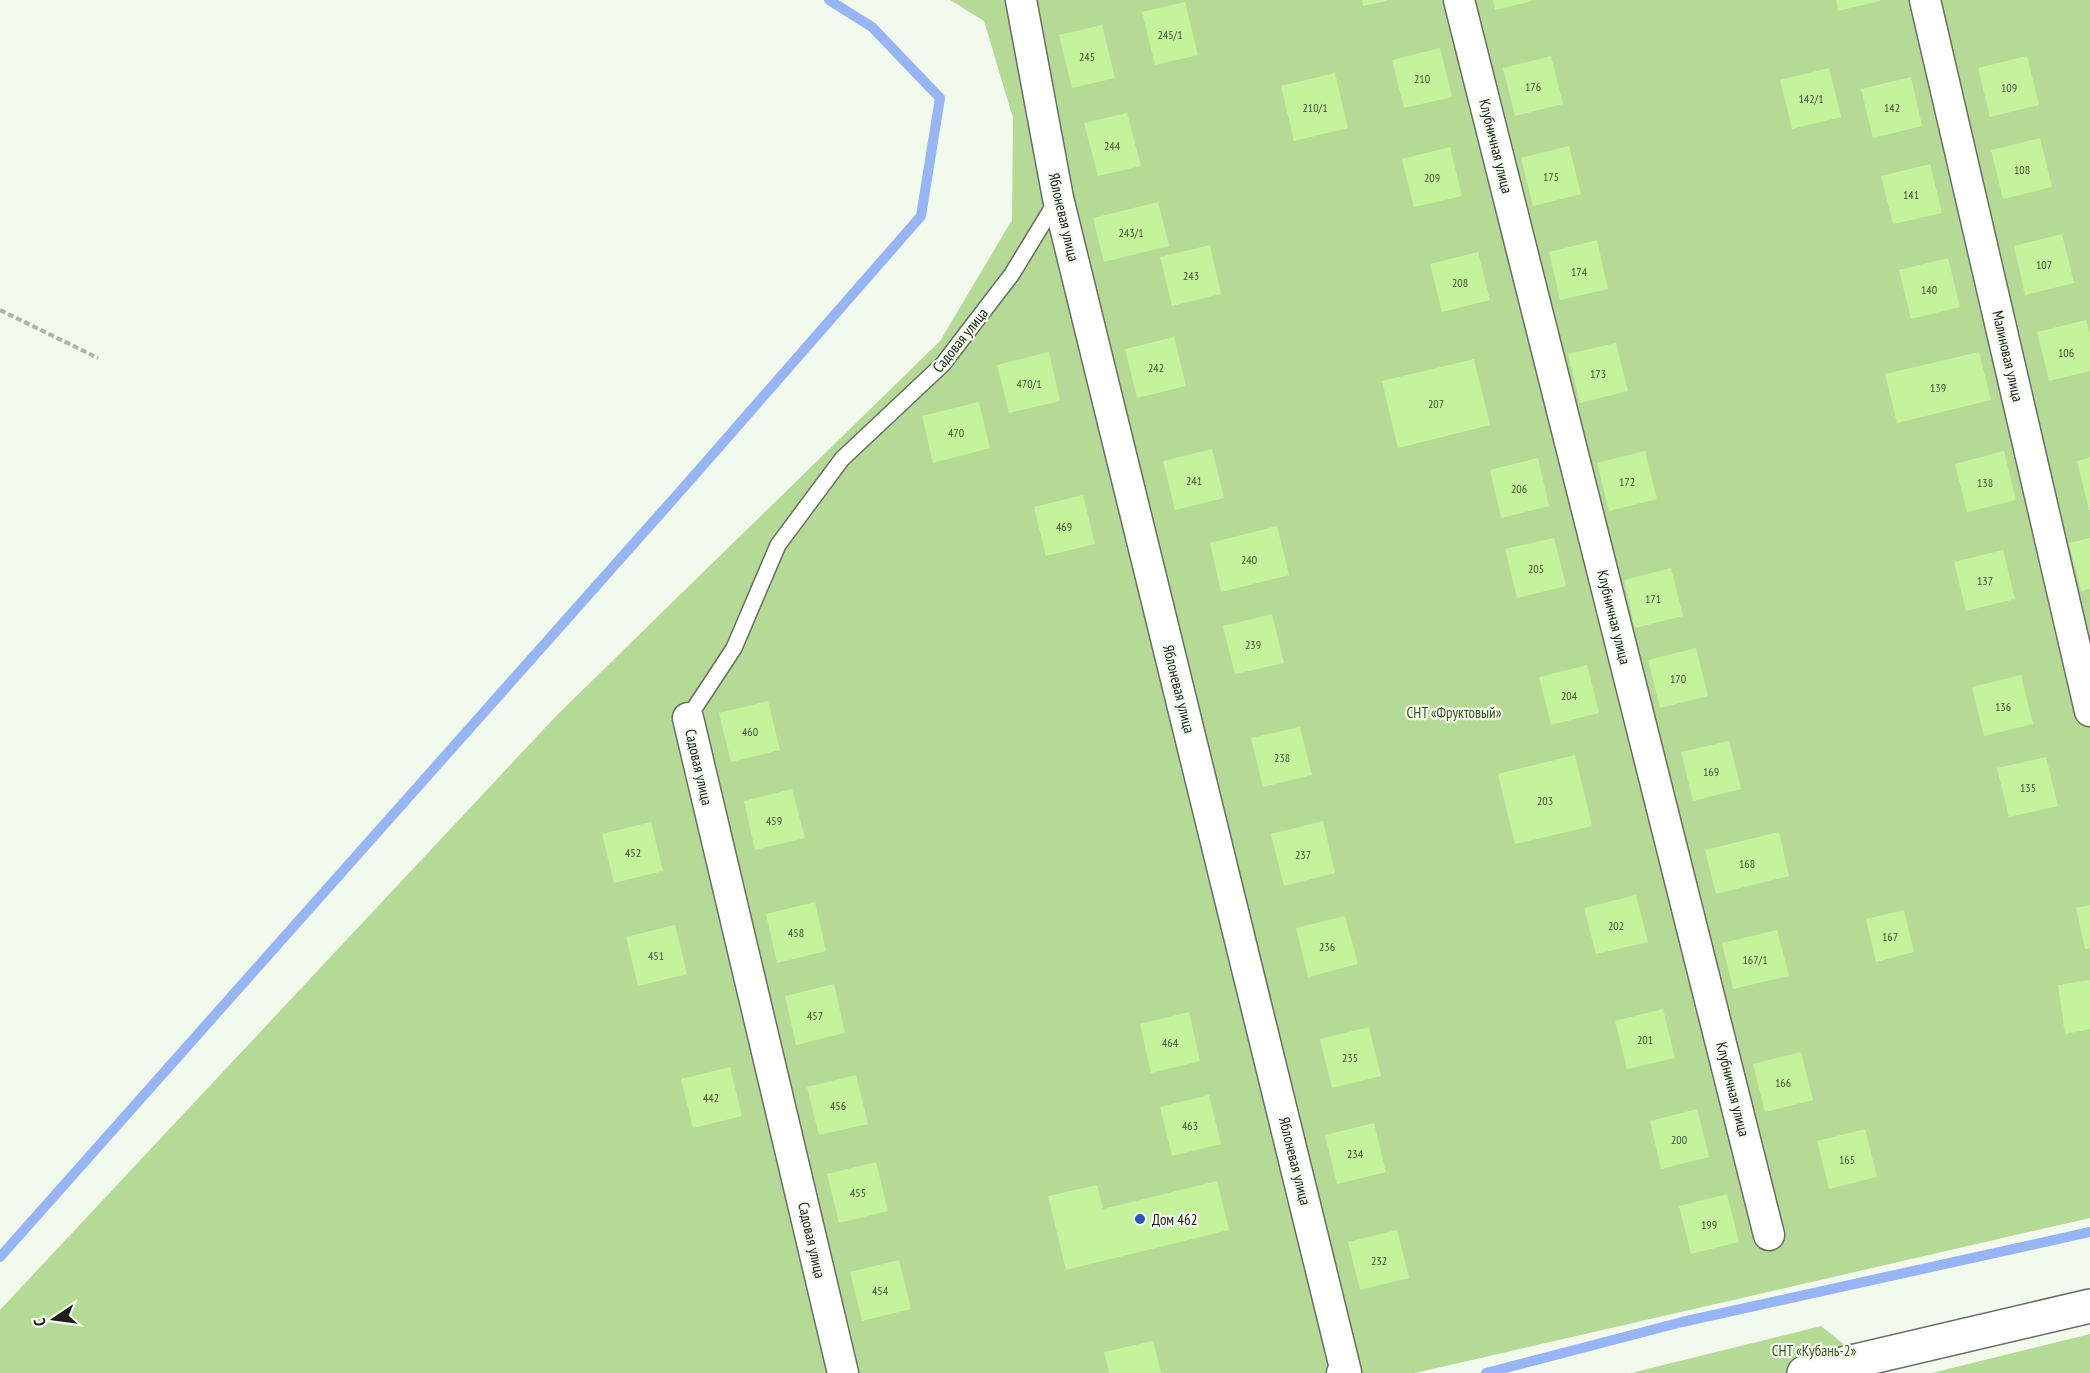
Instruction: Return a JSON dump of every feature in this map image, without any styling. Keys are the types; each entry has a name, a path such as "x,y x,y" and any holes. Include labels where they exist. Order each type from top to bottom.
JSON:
{"street":[{"name":"Яблоневая улица","path":"1022,0 1058,198 1346,1372 1342,1373"},
{"name":"Клубничная улица","path":"1459,0 1769,1235"},
{"name":"Малиновая улица","path":"1925,0 2090,711"},
{"name":"Садовая улица","path":"688,718 843,1373"},
{"path":"1804,1373 2090,1306"}],"lane":[{"name":"Садовая улица","path":"688,718 734,648 778,545 842,459 943,364 1012,274 1058,198"}],"path":[{"path":"0,310 98,358"}],"green space":[{"name":"СНТ «Фруктовый»","path":"950,0 2090,0 2090,1218 1415,1373 0,1373 0,1310 557,715 940,341 1012,220 1013,118 984,21"},
{"name":"СНТ «Кубань-2»","path":"1821,1326 1880,1373 1631,1373"},
{"path":"2090,1334 2090,1373 1932,1373"}],"building":[{"path":"1362,0 1387,0 1387,1 1363,6"},
{"path":"1493,0 1532,0 1532,1 1495,10"},
{"path":"1836,0 1880,0 1880,1 1838,11"},
{"path":"1185,2 1198,55 1155,65 1142,12"},
{"path":"1102,25 1115,78 1072,88 1059,35"},
{"path":"1440,48 1452,97 1404,108 1392,60"},
{"path":"1551,56 1563,104 1515,116 1503,68"},
{"path":"2027,56 2039,105 1990,117 1978,68"},
{"path":"1829,68 1841,117 1792,129 1780,80"},
{"path":"1335,73 1348,128 1294,141 1281,86"},
{"path":"1911,77 1922,126 1873,138 1861,89"},
{"path":"1127,113 1141,166 1098,176 1084,123"},
{"path":"2040,138 2052,187 2003,199 1991,150"},
{"path":"1569,146 1581,194 1533,206 1521,158"},
{"path":"1450,147 1462,196 1414,207 1402,159"},
{"path":"1930,164 1942,213 1893,224 1881,176"},
{"path":"1158,202 1169,246 1104,262 1093,218"},
{"path":"2062,234 2074,283 2025,295 2014,246"},
{"path":"1597,240 1608,289 1560,300 1549,252"},
{"path":"1210,245 1221,294 1172,306 1160,257"},
{"path":"1478,252 1490,300 1442,312 1430,264"},
{"path":"1948,258 1960,307 1911,319 1899,270"},
{"path":"2086,320 2090,334 2090,371 2049,381 2037,332"},
{"path":"1174,337 1186,386 1137,398 1125,349"},
{"path":"1616,343 1628,391 1580,403 1568,354"},
{"path":"1049,352 1060,401 1009,413 997,365"},
{"path":"1979,352 1991,400 1897,423 1885,374"},
{"path":"1474,359 1490,425 1398,448 1382,381"},
{"path":"979,402 990,448 933,463 922,416"},
{"path":"1212,449 1224,498 1175,510 1163,461"},
{"path":"1645,451 1657,499 1609,511 1597,463"},
{"path":"2004,451 2016,500 1967,512 1955,464"},
{"path":"2090,457 2090,510 2089,510 2077,461"},
{"path":"1538,458 1549,506 1501,518 1490,470"},
{"path":"1083,495 1095,544 1046,556 1034,507"},
{"path":"1277,526 1289,575 1221,592 1210,543"},
{"path":"1554,538 1566,586 1517,598 1505,549"},
{"path":"2090,538 2090,589 2081,591 2069,543"},
{"path":"2003,550 2015,599 1966,611 1954,562"},
{"path":"1671,568 1683,616 1635,628 1624,580"},
{"path":"1272,614 1284,663 1235,674 1223,626"},
{"path":"1696,648 1708,696 1660,708 1648,660"},
{"path":"1587,665 1599,713 1551,725 1539,677"},
{"path":"2021,675 2033,724 1984,736 1972,687"},
{"path":"768,701 780,750 731,762 719,713"},
{"path":"1300,727 1312,775 1263,787 1251,738"},
{"path":"1729,741 1741,789 1693,801 1681,752"},
{"path":"1575,755 1592,826 1515,844 1498,774"},
{"path":"2046,757 2058,806 2009,817 1997,768"},
{"path":"792,789 805,838 755,850 744,801"},
{"path":"1323,821 1335,873 1284,886 1271,834"},
{"path":"651,822 663,871 614,883 602,834"},
{"path":"1779,832 1789,876 1716,894 1705,850"},
{"path":"1636,895 1648,942 1596,954 1584,908"},
{"path":"815,902 826,951 777,963 766,914"},
{"path":"2090,905 2090,948 2085,949 2076,908"},
{"path":"1904,910 1914,952 1876,962 1866,919"},
{"path":"1345,916 1358,964 1308,977 1296,928"},
{"path":"675,925 687,974 638,986 626,937"},
{"path":"1777,930 1789,976 1733,989 1722,943"},
{"path":"2090,980 2090,1029 2065,1034 2058,985"},
{"path":"834,984 845,1033 796,1045 785,996"},
{"path":"1663,1009 1675,1058 1627,1069 1615,1021"},
{"path":"1189,1012 1200,1061 1151,1073 1140,1024"},
{"path":"1369,1027 1381,1076 1332,1088 1320,1039"},
{"path":"1801,1052 1813,1100 1765,1112 1753,1064"},
{"path":"730,1067 742,1116 693,1128 681,1079"},
{"path":"856,1075 868,1124 819,1135 807,1087"},
{"path":"1209,1095 1221,1144 1172,1156 1160,1107"},
{"path":"1697,1109 1709,1157 1661,1169 1650,1121"},
{"path":"1374,1123 1386,1172 1337,1184 1325,1135"},
{"path":"1865,1129 1877,1177 1829,1189 1817,1141"},
{"path":"876,1162 888,1211 839,1223 827,1174"},
{"name":"Дом 462","path":"1217,1181 1229,1230 1066,1270 1048,1196 1097,1185 1103,1209"},
{"path":"1727,1194 1739,1242 1691,1254 1679,1206"},
{"path":"1397,1230 1409,1278 1360,1290 1348,1242"},
{"path":"899,1260 911,1309 862,1321 850,1272"},
{"path":"1153,1341 1161,1373 1109,1373 1104,1352"}],"waterway":[{"path":"0,1257 692,478 921,216 940,98 872,27 829,0"},
{"path":"1486,1373 1682,1322 2090,1232"}],"place":[{"name":"Дом 462","path":"1140,1219"}]}
